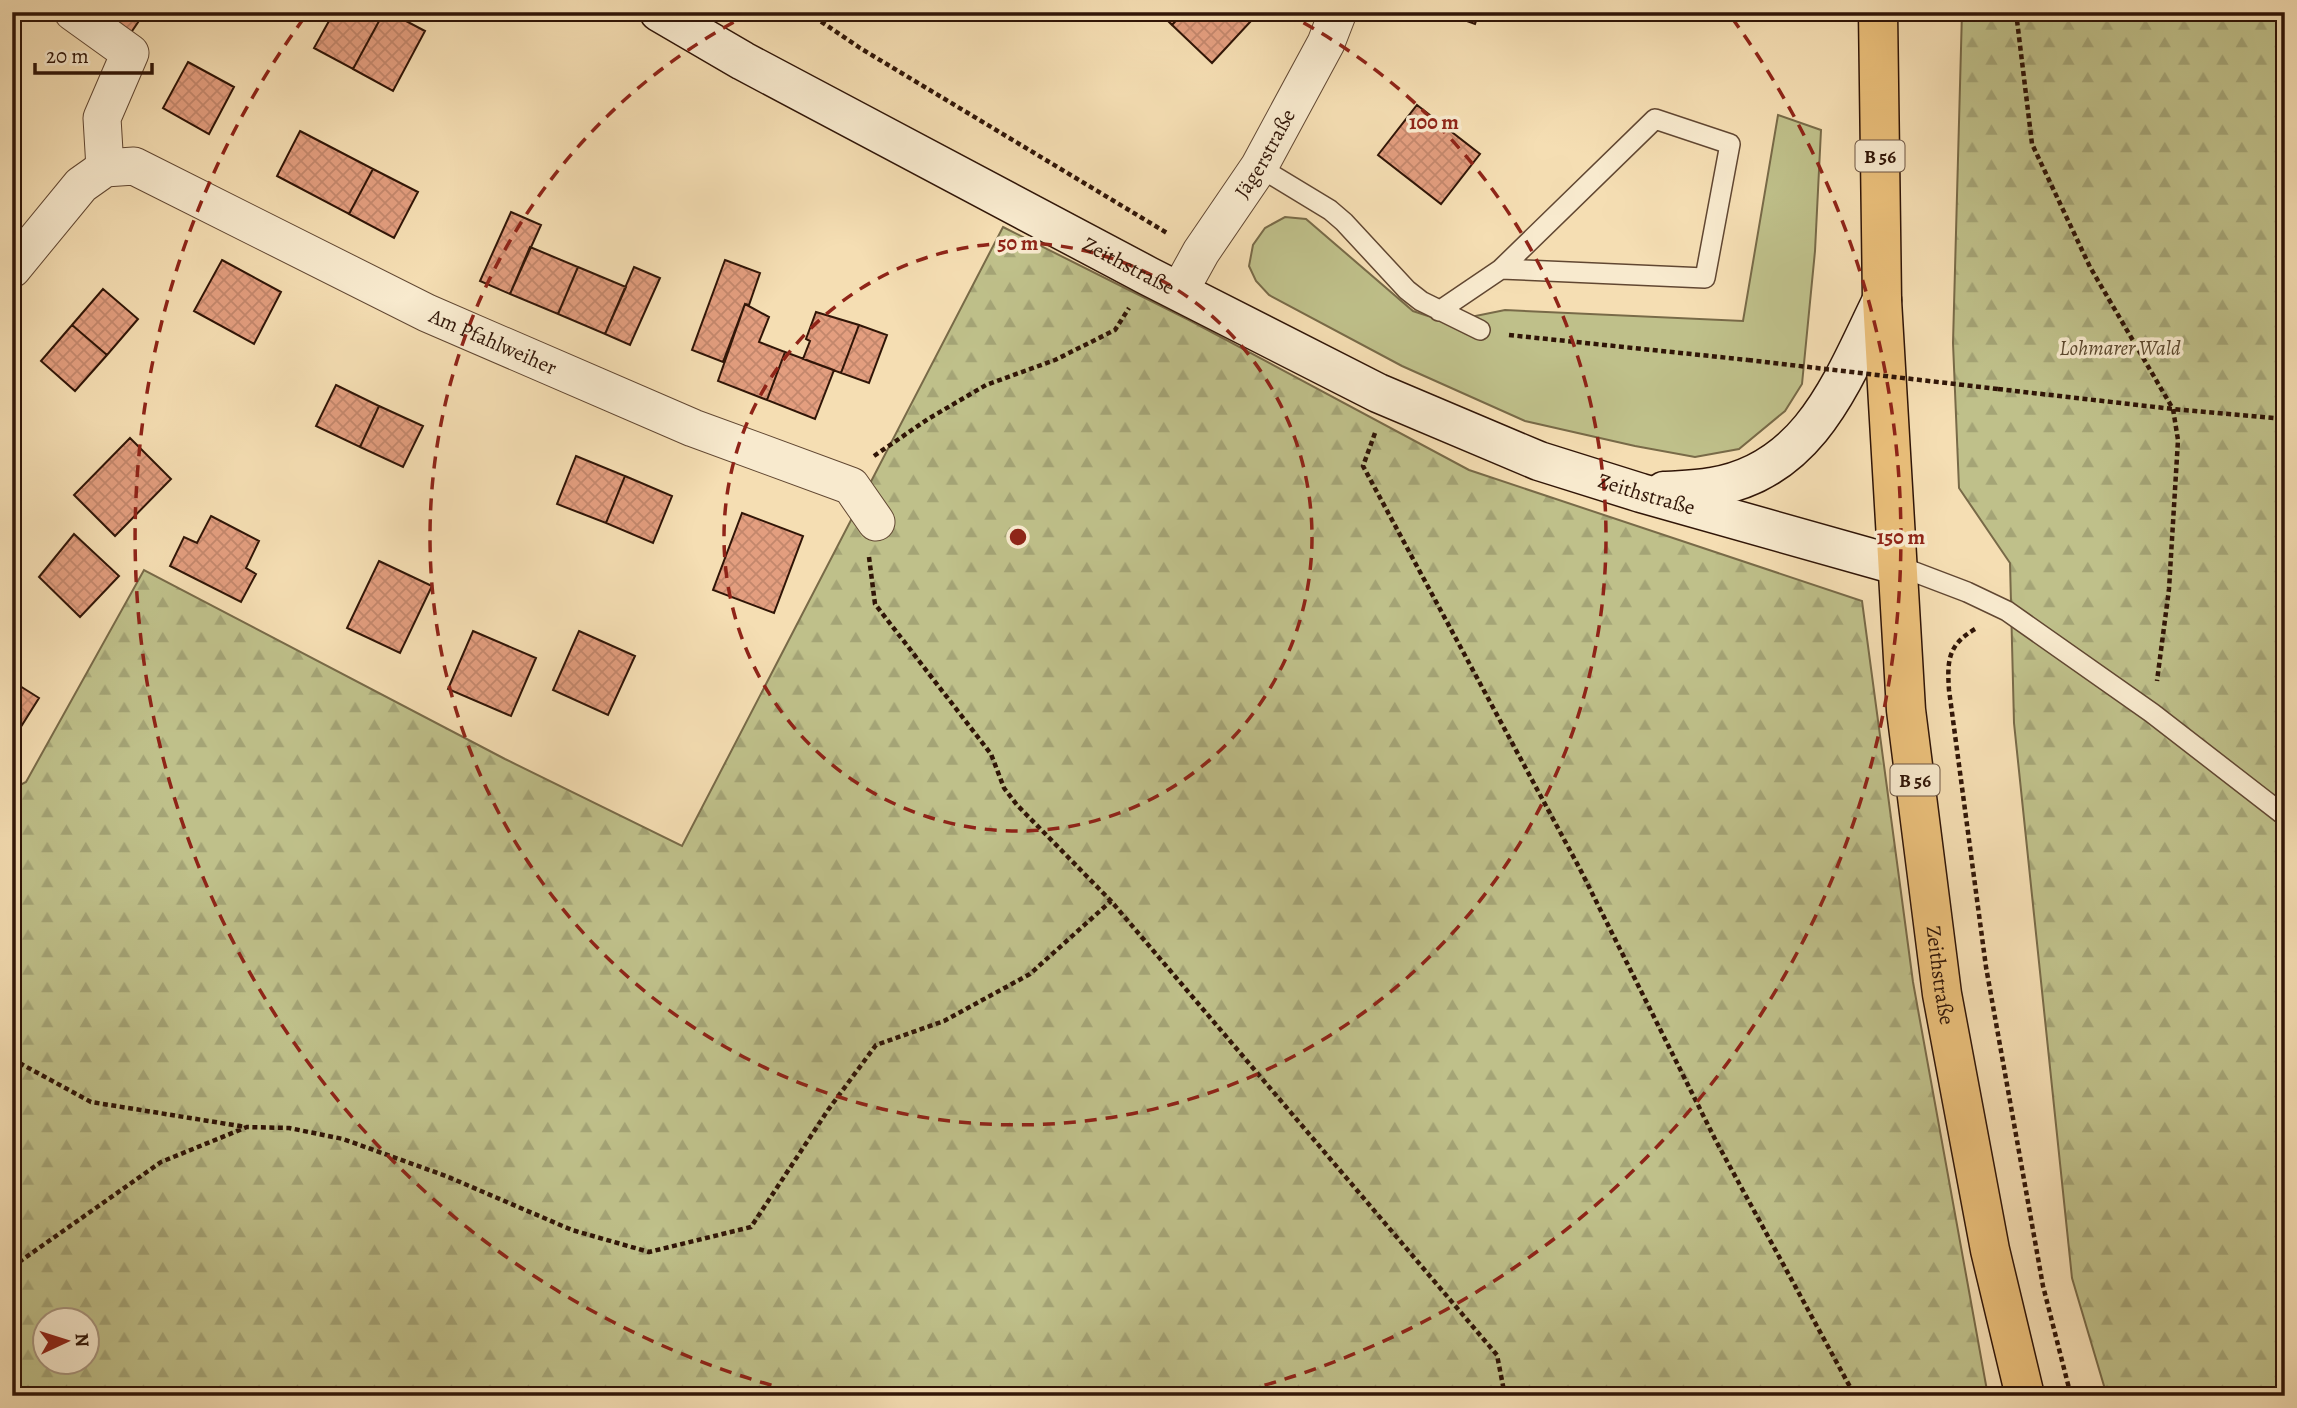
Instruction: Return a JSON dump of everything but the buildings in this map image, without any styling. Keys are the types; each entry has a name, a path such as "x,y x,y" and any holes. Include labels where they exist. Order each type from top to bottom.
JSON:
{"main road":[{"name":"B 56","path":"1878,12 1882,300 1896,565"},
{"name":"Zeithstraße","path":"1896,565 1906,710 1942,994 1988,1237 2025,1396"}],"street":[{"path":"12,269 81,185 105,168 102,118 130,53 73,12"},
{"name":"Zeithstraße","path":"659,12 743,61 1164,283 1389,398 1539,461 1641,494 1896,565"},
{"name":"Jägerstraße","path":"1164,283 1201,252 1259,167 1325,23"},
{"name":"Am Pfahlweiher","path":"105,168 134,166 427,313 693,428 851,486"},
{"path":"1641,494 1714,487 1755,474 1783,458 1807,435 1824,412 1882,300"},
{"path":"851,486 876,522"}],"lane":[{"path":"1439,311 1501,269 1655,119 1731,144 1705,278 1501,269"},
{"path":"1259,167 1319,203 1344,222 1407,289 1439,311 1480,330"},
{"path":"1896,565 1967,592 2007,611 2152,713 2285,816"}],"path":[{"path":"807,12 860,48 1171,235 1164,283 1115,330 1055,360 986,385 928,419 876,454 851,486"},
{"path":"2016,12 2032,144 2090,267 2173,409 2178,440 2169,589 2152,713"},
{"path":"1480,330 1524,338 2285,419"},
{"path":"1389,398 1363,466 1580,869 1716,1141 1855,1396"},
{"path":"876,522 869,555 875,604 991,754 1004,788 1017,805 1111,901 1497,1355 1505,1396"},
{"path":"2007,611 1964,635 1951,650 1949,690 1991,993 2043,1286 2071,1396"},
{"path":"12,1059 91,1102 247,1127 289,1128 343,1139 446,1176 572,1230 649,1252 751,1227 828,1110 876,1045 944,1021 1030,974 1111,901"},
{"path":"12,1267 161,1162 247,1127"}],"green space":[{"name":"Lohmarer Wald","path":"1962,12 2285,12 2285,1396 2107,1396 2072,1278 2014,723 2010,563 1959,488 1953,343"},
{"path":"1778,115 1821,130 1815,251 1802,384 1785,411 1739,449 1695,457 1525,421 1402,366 1269,295 1256,281 1249,266 1253,245 1265,228 1285,217 1306,219 1413,311 1446,322 1505,310 1743,321"},
{"path":"1003,227 1189,320 1469,470 1862,601 1913,982 1988,1396 12,1396 12,789 26,782 144,570 505,759 682,846"}]}
